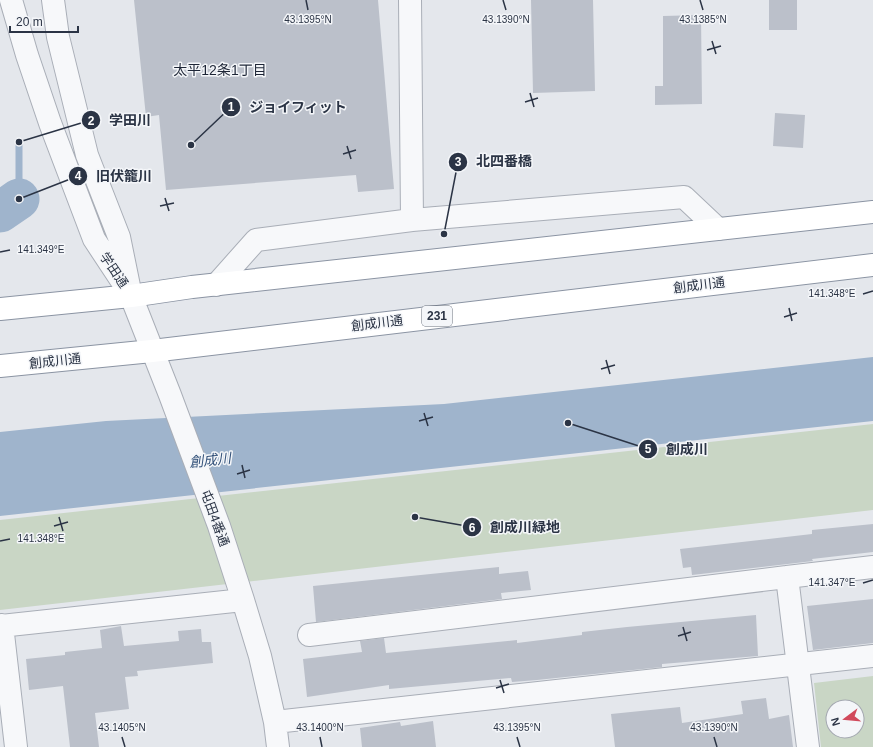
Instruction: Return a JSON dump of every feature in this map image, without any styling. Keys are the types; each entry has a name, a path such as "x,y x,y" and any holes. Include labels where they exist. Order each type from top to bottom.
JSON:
{"highway":[{"path":"0,309 131,296 216,285 873,212"},
{"name":"創成川通","path":"0,366 152,351 873,265"}],"street":[{"name":"学田通","path":"12,0 27,55 50,123 94,239 131,296"},
{"name":"学田通","path":"53,0 58,37 87,155 119,237 131,296"},
{"path":"410,0 412,220"},
{"path":"216,285 256,240 412,220 684,197 718,229"},
{"name":"屯田4番通","path":"131,296 174,405 243,600 260,656 275,722 278,747"},
{"path":"309,635 873,567"},
{"path":"787,578 799,664 808,747"},
{"path":"16,747 1,626 243,600"},
{"path":"275,722 873,656"}],"green space":[{"path":"873,424 873,510 0,610 0,520"},
{"path":"873,676 873,747 821,747 814,683"}],"water":[{"path":"873,357 873,421 0,516 0,432 106,421 444,404"}],"building":[{"path":"134,0 378,0 394,189 358,192 356,175 166,190 159,115 146,117"},
{"path":"531,0 593,0 595,91 533,93"},
{"path":"769,0 797,0 797,30 769,30"},
{"path":"701,15 702,104 655,105 655,86 663,86 663,16"},
{"path":"775,113 805,115 803,148 773,146"},
{"path":"873,524 873,552 812,559 813,561 692,575 691,567 683,568 680,549 812,534 812,530"},
{"path":"499,567 499,574 528,571 531,590 501,593 502,599 316,622 313,586"},
{"path":"873,599 873,643 813,650 807,606"},
{"path":"756,615 758,656 662,664 662,667 512,682 511,678 389,689 389,685 307,697 303,659 362,652 360,641 384,638 386,653 517,640 517,643 582,635 582,632"},
{"path":"121,626 124,646 179,641 178,631 201,629 202,642 211,642 213,663 137,671 138,676 125,677 129,709 95,713 99,747 70,747 63,686 29,690 26,659 65,655 65,652 102,648 100,630"},
{"path":"766,698 769,719 789,715 793,747 615,747 611,714 680,707 682,723 743,714 741,701"},
{"path":"433,721 436,747 362,747 360,728 400,722 401,726"}],"waterway":[{"path":"19,142 19,199"},
{"path":"0,212 19,199"}],"place":[{"name":"学田川","path":"19,142"},
{"name":"ジョイフィット","path":"191,145"},
{"name":"旧伏籠川","path":"19,199"},
{"name":"北四番橋","path":"444,234"},
{"name":"創成川","path":"568,423"},
{"name":"創成川緑地","path":"415,517"}],"district":[{"name":"太平12条1丁目","path":"220,70"}]}
